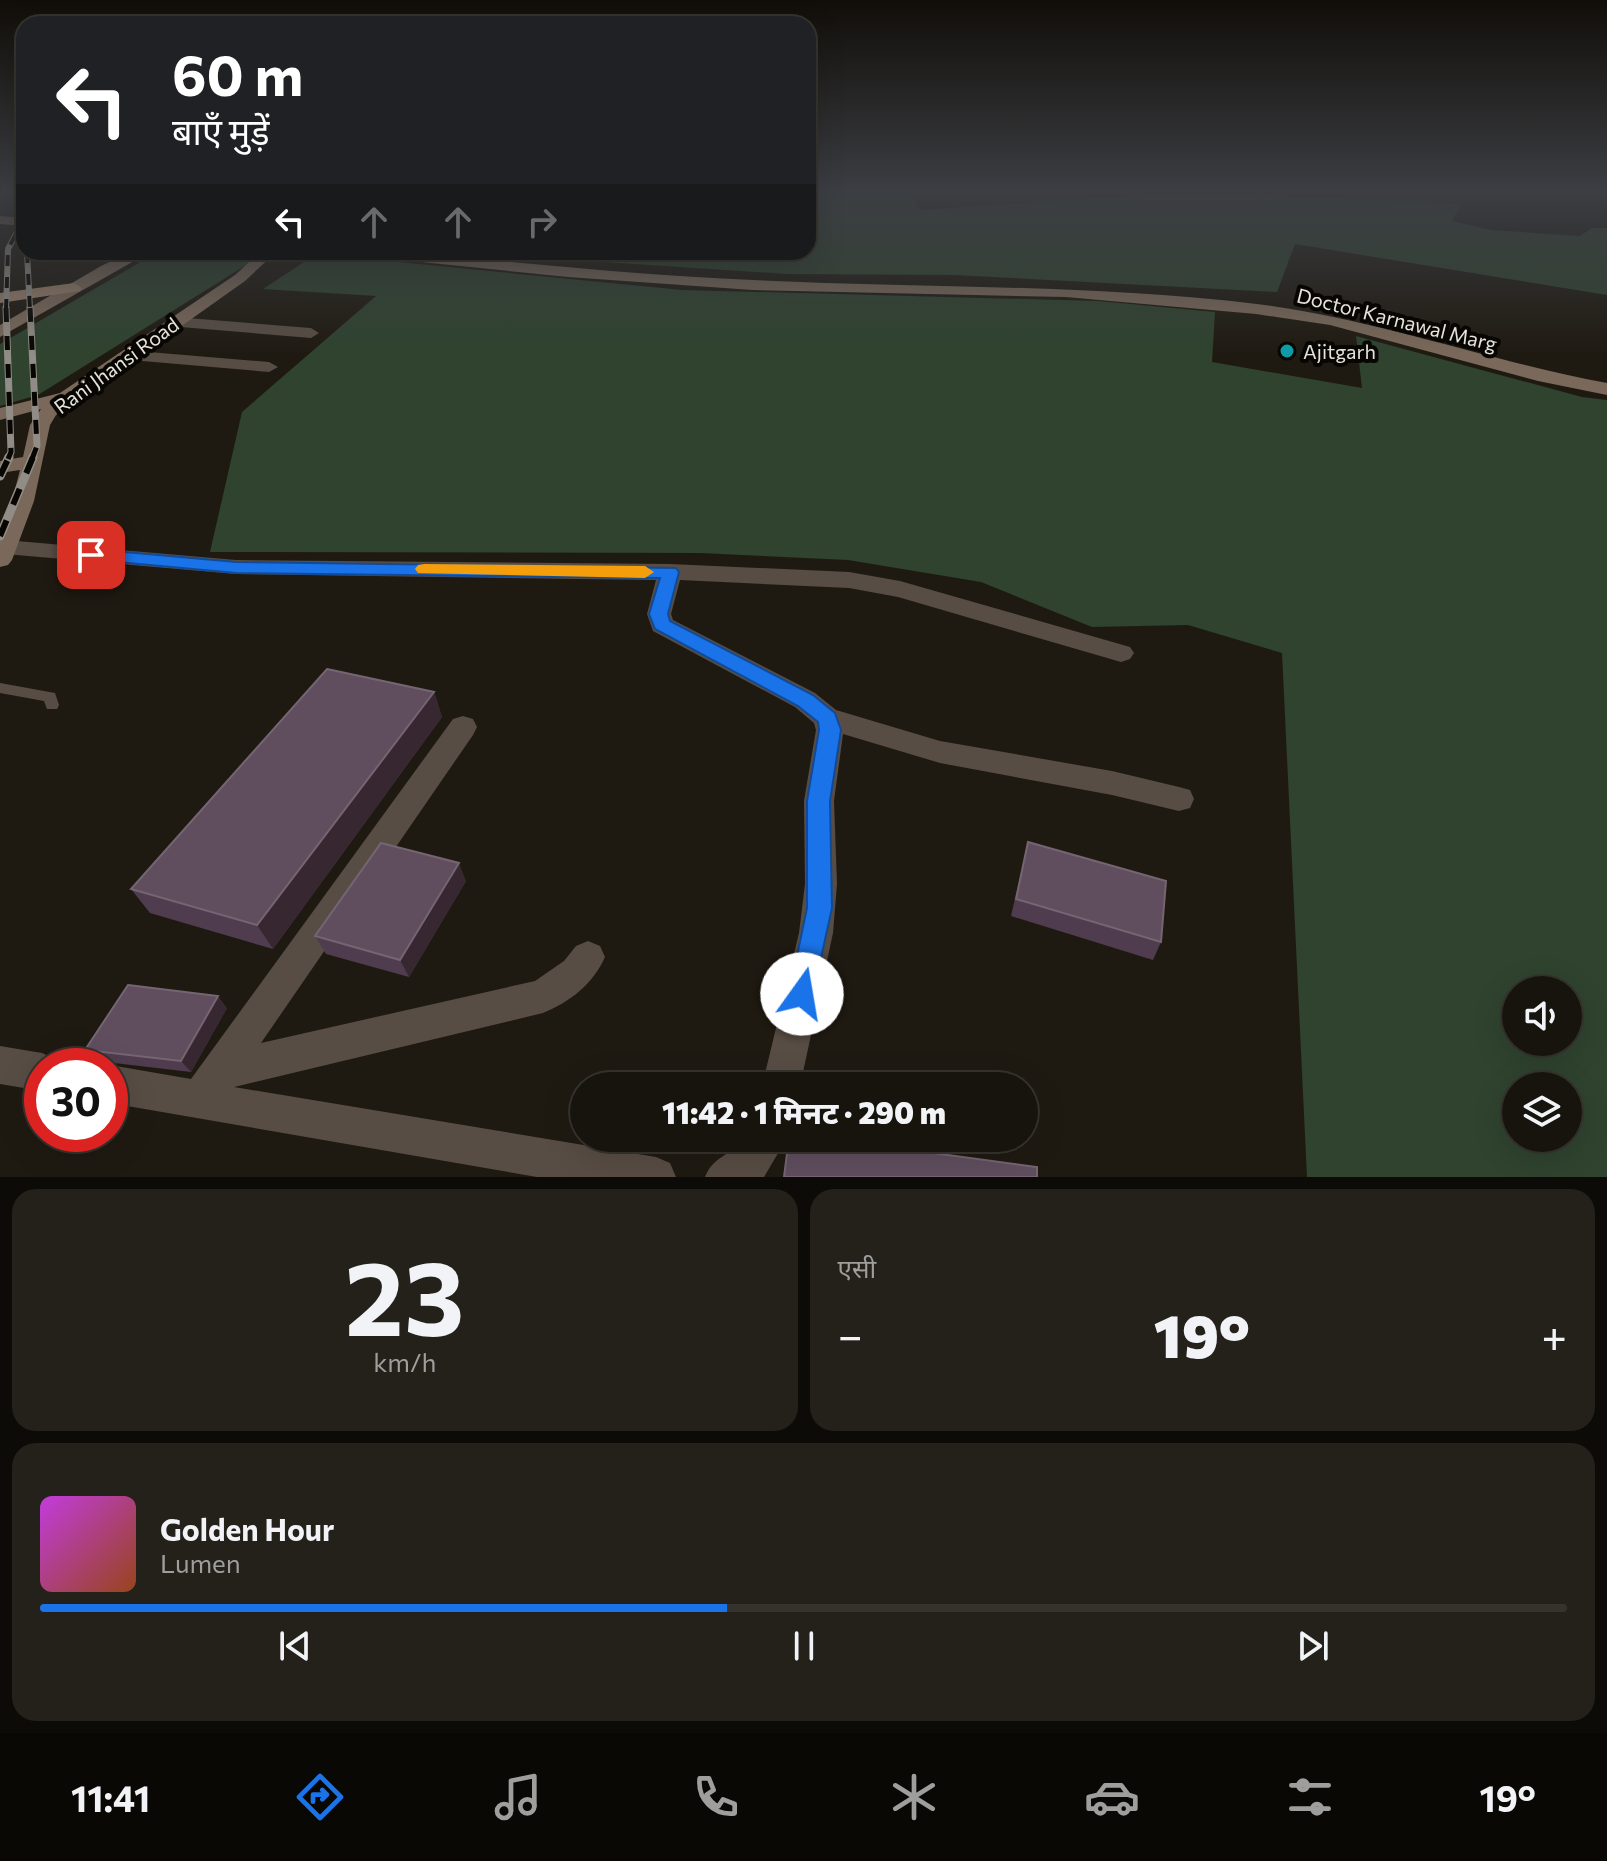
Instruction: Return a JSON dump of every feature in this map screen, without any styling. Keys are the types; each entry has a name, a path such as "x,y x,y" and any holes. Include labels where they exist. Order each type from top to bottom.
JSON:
{"main road":[{"path":"0,298 74,288"}],"street":[{"path":"0,332 36,314 119,260"},
{"name":"Rani Jhansi Road","path":"2,554 23,501 45,416 69,395 263,260"},
{"name":"Doctor Karnawal Marg","path":"444,260 753,285 1066,292 1256,309 1331,320 1544,377 1607,389"},
{"path":"175,322 311,333"},
{"path":"125,355 269,367"},
{"path":"0,414 69,395"},
{"path":"0,467 32,462"},
{"path":"2,554 236,567 670,572 873,584 900,589 1121,653"},
{"path":"670,572 659,614 662,625 805,700 827,718 940,752 1112,783 1179,799"},
{"path":"784,1072 820,908 819,801 830,730 827,718"},
{"path":"210,1086 463,727"},
{"path":"210,1086 543,996 569,980 588,957"},
{"path":"0,1065 24,1069"},
{"path":"128,1084 210,1086 656,1177"},
{"path":"725,1177 750,1163 757,1152"}],"lane":[{"path":"0,688 42,694 50,697 52,705"}],"green space":[{"path":"816,246 1294,246 1277,292 954,275 787,274 574,260 816,260"},
{"path":"1307,246 1607,246 1607,295"},
{"path":"144,260 253,260 38,395 0,406 0,344"},
{"path":"307,260 377,260 682,290 1098,301 1215,312 1212,362 1362,388 1356,336 1582,397 1607,400 1607,1177 1307,1177 1282,653 1188,625 1092,627 981,582 848,560 700,553 210,552 242,412 376,296 263,289"}],"building":[{"path":"327,669 434,692 257,925 131,889"},
{"path":"1028,842 1166,881 1161,942 1016,899"},
{"path":"381,843 459,863 400,960 315,936"},
{"path":"128,985 218,996 181,1061 128,1055 128,1048 86,1048"},
{"path":"787,1152 926,1152 1037,1167 1037,1177 784,1177"}],"railway":[{"path":"6,309 10,246"},
{"path":"27,260 30,310"},
{"path":"30,308 37,446 32,459"},
{"path":"6,309 11,452 8,459"},
{"path":"0,476 9,457"},
{"path":"0,536 33,457"}],"slow traffic":[{"path":"424,569 645,572"}],"place":[{"name":"Ajitgarh","path":"1287,351"}],"route":[{"path":"91,555 236,567 670,572 659,614 662,625 805,700 827,718 830,730 819,801 820,908 802,994"}]}
